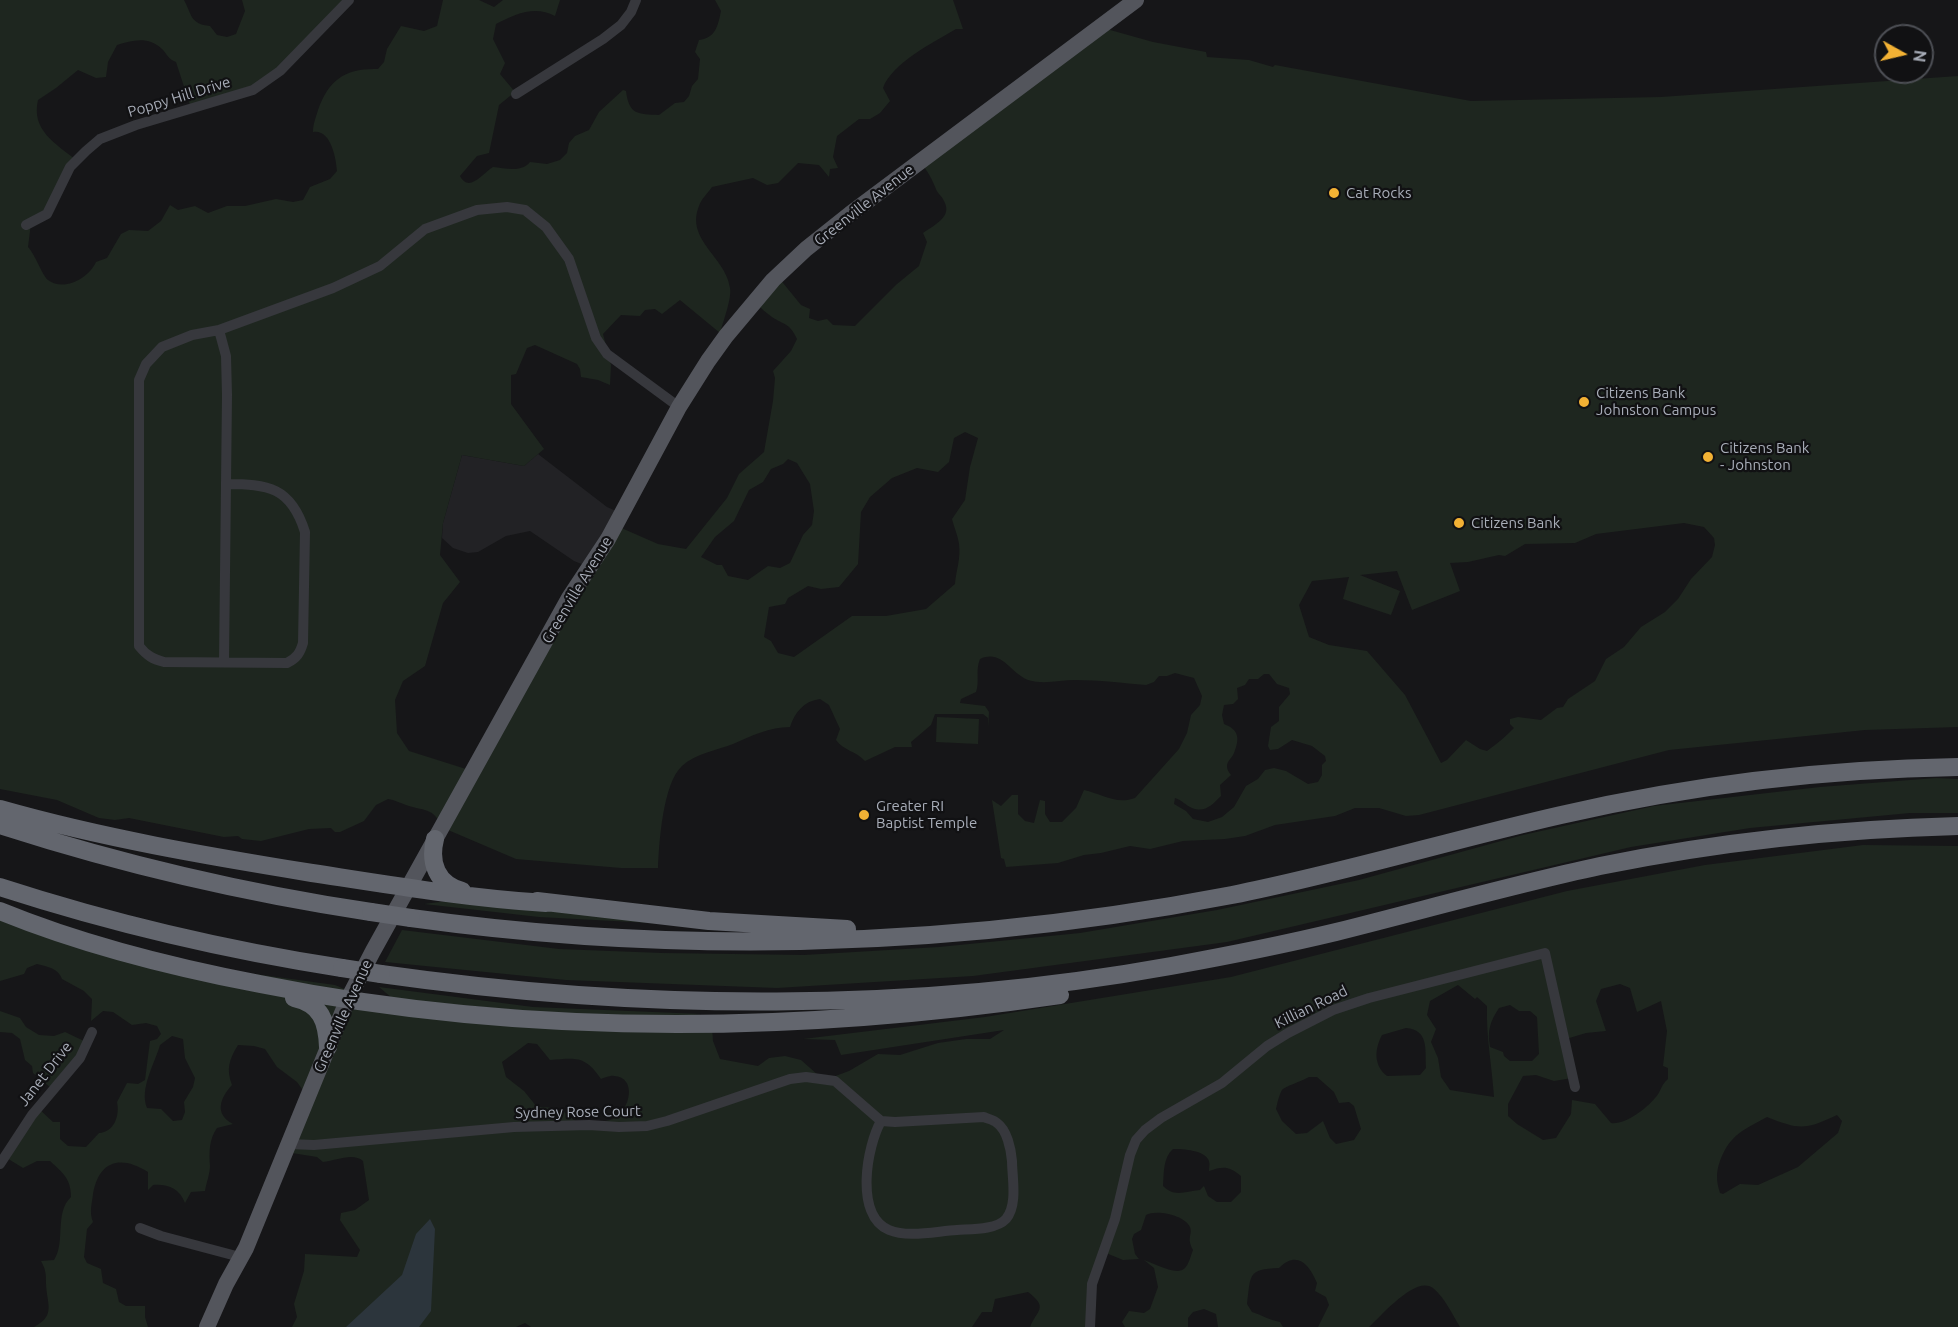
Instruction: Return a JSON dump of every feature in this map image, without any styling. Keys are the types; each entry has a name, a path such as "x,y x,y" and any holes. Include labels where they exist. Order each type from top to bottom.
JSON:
{"highway":[{"path":"0,825 177,875 371,912 541,933 641,940 774,942 923,936 1071,921 1213,898 1333,873 1559,815 1657,795 1745,782 1823,774 1958,767"},
{"path":"0,809 96,834 172,850 407,889 709,921 868,930 923,936"},
{"path":"0,887 140,926 245,950 381,974 605,996 704,1000 835,999 930,995 1037,986 1147,970 1330,934 1569,873 1665,854 1730,843 1828,832 1958,826"},
{"path":"435,839 434,867 439,877 447,885 464,891 546,903"},
{"path":"0,911 103,946 188,969 347,1001 493,1017 592,1023 704,1025 813,1021 923,1012 1083,991 1170,975 1234,954"},
{"path":"247,982 268,992 311,1004 323,1019 328,1047"}],"main road":[{"name":"Greenville Avenue","path":"207,1327 254,1229 347,1001 569,598 613,529 679,407 726,336 773,280 806,249 1136,0"}],"street":[{"name":"Poppy Hill Drive","path":"26,225 47,214 70,167 100,139 136,124 254,90 280,71 349,0"},
{"path":"516,94 603,39 621,25 631,12 636,0"},
{"path":"226,483 260,485 273,489 285,497 292,506 305,532 303,643 301,652 287,663 164,662 146,655 140,646 139,380 146,364 162,347 192,335 219,330 333,288 380,266 425,229 477,210 507,207 525,210 546,227 569,259 596,338 607,354 679,407"},
{"path":"219,330 226,356 224,662"},
{"name":"Killian Road","path":"1090,1327 1092,1284 1115,1219 1130,1155 1136,1140 1161,1118 1222,1083 1281,1037 1333,1010 1369,998 1545,953 1575,1087"},
{"name":"Janet Drive","path":"0,1164 32,1115 80,1058 92,1032"},
{"name":"Sydney Rose Court","path":"289,1144 314,1145 514,1127 647,1126 790,1079 806,1077 835,1081 880,1121"},
{"path":"984,1118 998,1123 1007,1138 1011,1156 1013,1193 1011,1210 1006,1219 997,1225 980,1228 911,1233 891,1231 880,1225 872,1214 867,1179 868,1158 873,1135 880,1121 984,1118"},
{"path":"140,1228 161,1236 240,1257"}],"shaded area":[{"path":"0,0 184,0 195,21 210,26 217,35 227,37 236,34 245,11 242,0 343,0 276,71 244,91 191,108 176,62 157,45 140,40 117,45 108,62 106,77 96,78 78,70 38,100 38,120 41,128 76,160 45,217 31,223 28,247 48,280 68,284 82,278 96,262 107,258 121,234 129,230 148,231 161,221 170,205 178,210 195,206 208,213 227,206 245,206 276,199 293,202 303,200 310,187 330,179 337,171 334,152 328,140 319,132 313,132 318,110 328,90 333,83 348,73 378,69 384,62 387,49 401,26 424,31 437,26 443,0 479,0 494,7 503,0 560,0 555,16 540,11 525,12 496,24 493,39 505,63 500,74 515,92 499,105 489,153 477,156 460,176 467,183 476,180 493,167 518,169 530,162 547,164 560,160 567,153 569,143 575,136 589,130 599,112 623,90 626,91 629,105 640,113 659,115 675,103 684,102 698,79 700,59 695,52 699,40 713,34 719,21 721,11 715,0 953,0 963,29 956,29 926,47 895,70 883,88 890,101 880,113 870,119 859,119 837,136 833,157 838,168 830,169 829,177 819,165 798,163 778,183 767,185 753,178 712,187 703,198 696,218 697,229 722,267 730,288 729,304 720,333 680,300 662,314 655,309 645,310 640,316 621,315 603,334 611,365 610,385 581,377 577,364 535,345 527,348 516,374 511,375 511,404 544,449 524,466 462,455 443,523 440,555 460,582 443,603 425,666 403,681 395,700 397,733 409,751 466,769 610,523 658,544 686,549 727,498 739,474 764,452 773,401 775,378 773,371 791,351 797,339 789,327 756,303 779,278 801,305 810,309 809,318 818,321 827,319 833,325 855,326 897,284 919,266 927,242 923,233 937,224 946,212 943,199 922,164 1103,28 1153,42 1206,52 1207,57 1249,60 1273,67 1275,65 1471,101 1661,97 1874,82 1874,84 1934,84 1934,78 1958,76 1958,727 1865,730 1669,750 1419,815 1406,816 1379,808 1355,808 1335,816 1275,825 1245,836 1183,841 1150,849 1130,846 1084,855 1058,863 1006,867 1004,859 1001,858 992,800 1001,806 1012,795 1018,795 1018,814 1025,821 1034,823 1040,800 1045,801 1045,814 1050,822 1062,822 1076,808 1084,790 1115,800 1135,798 1179,749 1187,733 1191,715 1200,705 1202,696 1194,678 1175,673 1159,676 1154,682 1146,685 1084,680 1040,682 1022,677 1000,659 988,657 980,659 976,692 961,699 960,703 985,706 989,712 988,728 988,718 983,714 935,714 931,725 911,742 912,747 895,747 865,761 836,740 840,729 829,705 820,699 809,702 801,708 790,727 761,732 687,762 676,774 666,799 658,868 621,868 516,859 441,827 432,813 388,799 376,805 364,821 340,832 335,832 331,828 309,829 261,841 242,839 238,836 224,837 129,818 115,820 99,818 57,800 0,789","holes":["965,432 978,438 970,467 965,500 952,519 959,549 955,584 926,609 886,616 852,616 794,657 778,653 771,641 764,637 769,607 785,604 788,598 808,586 821,589 839,587 858,564 861,512 870,497 892,478 917,468 938,472 949,462 954,438","788,459 797,463 810,484 814,511 812,525 803,535 790,563 780,568 768,566 748,580 728,576 722,565 701,557 715,537 734,521 749,490 763,482 771,469","1684,523 1704,527 1714,538 1715,545 1712,557 1665,612 1641,627 1624,647 1606,659 1595,681 1568,699 1563,707 1557,708 1541,720 1518,717 1510,719 1510,724 1514,728 1487,751 1466,740 1447,760 1441,763 1405,695 1367,651 1329,645 1309,637 1299,605 1312,581 1349,577 1343,599 1391,615 1400,591 1360,575 1397,571 1412,610 1460,591 1450,563 1505,556 1525,544 1575,543 1596,534","1264,674 1269,674 1277,684 1289,688 1290,694 1279,707 1279,721 1271,727 1268,746 1270,750 1278,749 1292,740 1312,746 1325,756 1322,775 1318,782 1308,784 1286,771 1274,768 1265,770 1258,779 1246,786 1234,807 1222,817 1208,822 1193,819 1186,811 1174,804 1175,798 1192,808 1201,810 1221,796 1220,785 1231,775 1227,764 1237,743 1237,735 1233,729 1224,724 1222,715 1224,705 1233,704 1238,699 1237,688 1245,685 1249,679 1258,679"]},
{"path":"538,454 607,507 616,511 584,565 574,561 530,531 506,536 478,552 468,553 453,548 442,538 443,523 462,455 524,466"},
{"path":"937,717 979,719 978,744 936,742"},
{"path":"1936,778 1958,779 1958,813 1910,813 1750,828 1631,847 1227,942 973,976 777,988 566,980 385,962 402,930 559,949 804,955 939,947 1080,933 1217,910 1359,880 1523,835 1654,806 1820,787"},
{"path":"1863,845 1958,846 1958,1327 1460,1327 1441,1296 1426,1285 1409,1291 1369,1327 1318,1327 1329,1305 1326,1297 1315,1291 1317,1283 1306,1265 1297,1260 1291,1260 1279,1268 1261,1270 1252,1276 1247,1304 1252,1312 1280,1322 1283,1327 1218,1327 1216,1314 1204,1309 1193,1312 1188,1318 1188,1327 1125,1327 1122,1322 1129,1311 1144,1313 1150,1309 1158,1287 1154,1268 1144,1260 1177,1271 1185,1268 1193,1250 1190,1242 1191,1230 1187,1223 1170,1214 1151,1213 1146,1215 1141,1230 1134,1234 1132,1239 1135,1254 1139,1259 1123,1260 1106,1253 1094,1281 1093,1327 1030,1327 1040,1306 1028,1292 995,1299 992,1312 982,1312 972,1327 531,1327 525,1323 516,1327 292,1327 297,1317 294,1304 304,1271 305,1254 357,1257 360,1250 340,1220 341,1213 355,1210 369,1200 363,1161 349,1157 323,1162 317,1157 292,1153 305,1093 297,1082 277,1067 265,1049 238,1045 229,1065 232,1085 224,1095 221,1106 223,1116 233,1124 217,1128 212,1137 210,1169 205,1191 191,1192 185,1203 176,1190 168,1186 153,1185 148,1190 148,1172 129,1163 113,1164 106,1168 96,1183 91,1208 93,1222 87,1229 84,1257 87,1263 101,1269 103,1283 116,1289 119,1302 126,1306 145,1306 148,1327 34,1327 41,1323 48,1314 45,1272 41,1261 54,1260 57,1253 63,1211 71,1197 70,1185 50,1161 37,1161 23,1168 2,1155 38,1108 53,1122 60,1122 60,1139 68,1146 86,1147 99,1133 109,1130 117,1118 117,1102 127,1083 138,1084 145,1080 150,1041 157,1039 161,1034 157,1026 146,1023 132,1025 113,1012 103,1011 91,1021 92,999 84,991 62,979 58,972 49,967 37,964 27,968 24,974 0,981 0,911 20,921 219,969 335,985 356,994 712,1027 713,1041 720,1059 758,1066 769,1058 785,1056 801,1060 818,1075 830,1078 849,1071 878,1054 900,1055 938,1043 966,1039 990,1039 1004,1030 841,1055 835,1040 803,1039 985,1017 1231,977 1567,891 1705,865","holes":["1620,984 1630,988 1637,1012 1661,1001 1667,1031 1663,1066 1668,1068 1668,1079 1657,1096 1646,1107 1629,1119 1617,1123 1611,1123 1595,1104 1572,1100 1571,1114 1556,1138 1543,1140 1508,1116 1508,1104 1523,1076 1536,1075 1554,1081 1572,1078 1566,1039 1586,1033 1606,1031 1596,1001 1601,989","1458,985 1487,1006 1494,1097 1450,1090 1441,1077 1438,1058 1431,1042 1436,1029 1427,1015 1430,1001","1510,1005 1519,1011 1530,1011 1537,1017 1539,1054 1532,1061 1510,1061 1503,1052 1490,1047 1491,1022 1499,1008","1406,1028 1419,1032 1424,1042 1426,1068 1420,1075 1387,1076 1378,1063 1379,1041 1382,1035","172,1036 183,1039 185,1058 195,1078 193,1087 184,1102 185,1112 182,1120 173,1121 161,1109 147,1108 145,1093 160,1045","528,1043 537,1044 550,1060 579,1060 590,1066 601,1079 613,1076 621,1078 626,1082 629,1094 624,1109 613,1119 581,1123 559,1109 537,1107 524,1091 506,1077 502,1062","1309,1077 1317,1077 1334,1092 1339,1103 1349,1102 1354,1106 1361,1129 1354,1140 1336,1144 1330,1138 1323,1121 1307,1133 1296,1134 1282,1121 1276,1109 1281,1092 1286,1087","1837,1115 1842,1121 1838,1133 1798,1167 1758,1185 1740,1184 1723,1194 1720,1193 1717,1177 1719,1165 1728,1145 1739,1134 1767,1117 1795,1126 1809,1126","1173,1149 1203,1154 1209,1161 1209,1171 1226,1168 1241,1176 1241,1192 1231,1202 1217,1202 1208,1196 1204,1186 1200,1190 1180,1193 1167,1190 1163,1186 1166,1161"]},
{"path":"447,901 706,926 539,917 424,904"},
{"path":"379,987 533,1007 701,1014 655,1019 525,1013 392,998"},
{"path":"0,1011 20,1018 26,1027 39,1035 54,1036 65,1032 84,1041 78,1054 50,1087 33,1073 32,1066 25,1060 20,1039 12,1033 0,1032"},
{"path":"430,1219 435,1229 431,1311 419,1327 346,1327 402,1275 416,1234"}],"place":[{"name":"Cat Rocks","path":"1334,193"},
{"name":"Citizens Bank Johnston Campus","path":"1584,402"},
{"name":"Citizens Bank - Johnston","path":"1708,457"},
{"name":"Citizens Bank","path":"1459,523"},
{"name":"Greater RI Baptist Temple","path":"864,815"}]}
